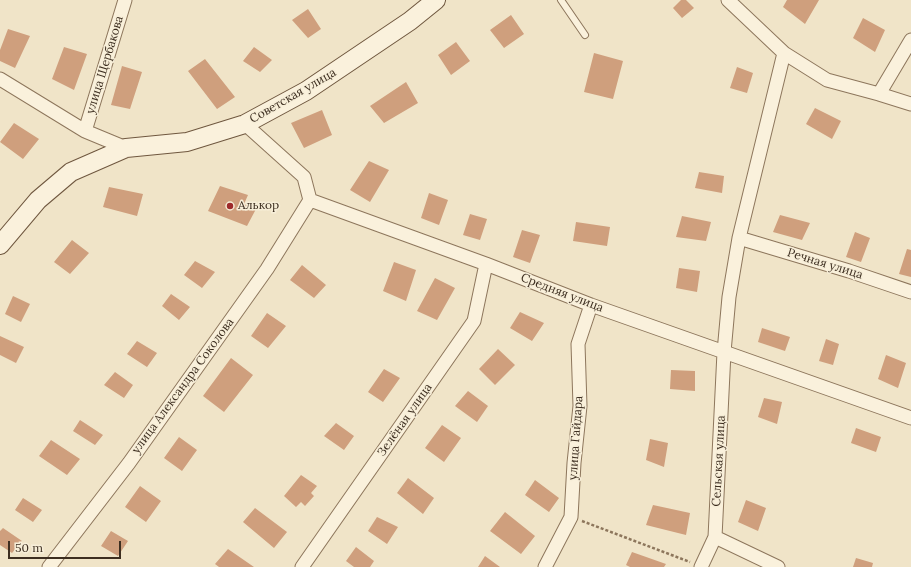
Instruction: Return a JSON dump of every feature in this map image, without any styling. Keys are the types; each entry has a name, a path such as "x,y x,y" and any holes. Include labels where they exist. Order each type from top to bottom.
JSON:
{"street":[{"name":"улица Щербакова","path":"85,131 125,0"},
{"name":"Советская улица","path":"0,245 38,200 71,172 126,148 187,142 245,124 306,91 410,21 436,0"},
{"path":"728,0 784,53 827,80 911,104"},
{"path":"879,94 911,40"},
{"name":"Сельская улица","path":"701,566 714,537 724,352 729,297 739,238 784,53"},
{"path":"0,79 85,131 126,148"},
{"path":"245,124 304,177 310,200"},
{"name":"Средняя улица","path":"310,200 486,264 591,305 911,418"},
{"name":"улица Александра Соколова","path":"49,567 128,463 262,276 310,200"},
{"name":"Речная улица","path":"739,238 849,271 911,292"},
{"name":"Зелёная улица","path":"302,567 474,321 486,264"},
{"name":"улица Гайдара","path":"545,567 571,517 574,463 580,406 578,344 591,305"},
{"path":"714,537 778,567"}],"lane":[{"path":"561,0 584,35"}],"path":[{"path":"571,517 701,566"}],"building":[{"path":"681,0 686,0 694,8 682,18 673,8"},
{"path":"787,0 819,0 805,24 783,7"},
{"path":"308,9 321,29 308,38 292,20"},
{"path":"511,15 524,34 504,48 490,30"},
{"path":"863,18 885,30 875,52 853,38"},
{"path":"8,29 30,36 15,68 0,61 0,50"},
{"path":"456,42 470,61 451,75 438,55"},
{"path":"64,47 87,54 74,90 52,79"},
{"path":"254,47 272,60 260,72 243,61"},
{"path":"594,53 623,61 613,99 584,92"},
{"path":"205,59 235,97 217,109 188,71"},
{"path":"122,66 142,72 130,109 111,105"},
{"path":"737,67 753,73 747,93 730,88"},
{"path":"406,82 418,103 384,123 370,106"},
{"path":"815,108 841,121 832,139 806,124"},
{"path":"322,110 332,135 304,148 291,123"},
{"path":"14,123 39,139 23,159 0,142"},
{"path":"369,161 389,170 370,202 350,190"},
{"path":"699,172 724,176 722,193 695,188"},
{"name":"Алькор","path":"220,186 248,195 244,204 256,209 247,226 208,211"},
{"path":"109,187 143,194 137,216 103,207"},
{"path":"429,193 448,200 439,225 421,218"},
{"path":"470,214 487,219 480,240 463,235"},
{"path":"780,215 810,223 802,240 773,232"},
{"path":"682,216 711,222 706,241 676,237"},
{"path":"576,222 610,227 607,246 573,241"},
{"path":"522,230 540,235 530,263 513,257"},
{"path":"855,232 870,238 861,262 846,257"},
{"path":"72,240 89,253 70,274 54,262"},
{"path":"907,249 911,250 911,277 899,274"},
{"path":"195,261 215,272 202,288 184,275"},
{"path":"394,262 416,270 406,301 383,291"},
{"path":"302,265 326,285 314,298 290,280"},
{"path":"679,268 700,271 697,292 676,288"},
{"path":"435,278 455,288 437,320 417,311"},
{"path":"171,294 190,307 179,320 162,306"},
{"path":"13,296 30,304 21,322 5,314"},
{"path":"520,312 544,323 532,341 510,328"},
{"path":"267,313 286,326 268,348 251,336"},
{"path":"762,328 790,337 785,351 758,342"},
{"path":"0,336 24,347 16,363 0,355"},
{"path":"826,339 839,344 833,365 819,361"},
{"path":"137,341 157,353 147,367 127,354"},
{"path":"498,349 515,365 495,385 479,369"},
{"path":"886,355 906,363 898,388 878,379"},
{"path":"231,358 253,375 224,412 203,396"},
{"path":"384,369 400,378 383,402 368,392"},
{"path":"671,370 695,371 695,391 670,389"},
{"path":"115,372 133,385 124,398 104,385"},
{"path":"468,391 488,406 477,422 455,406"},
{"path":"764,398 782,402 777,424 758,417"},
{"path":"80,420 103,435 95,445 73,431"},
{"path":"336,423 354,436 344,450 324,436"},
{"path":"442,425 461,438 444,462 425,448"},
{"path":"856,428 881,437 876,452 851,443"},
{"path":"179,437 197,450 182,471 164,458"},
{"path":"650,439 668,443 664,467 646,460"},
{"path":"51,440 80,459 67,475 39,456"},
{"path":"301,475 317,486 311,493 314,496 305,506 301,502 296,507 284,496"},
{"path":"408,478 434,498 423,514 397,493"},
{"path":"535,480 559,498 549,512 525,495"},
{"path":"140,486 161,501 146,522 125,507"},
{"path":"23,498 42,510 33,522 15,510"},
{"path":"746,500 766,508 758,531 738,522"},
{"path":"653,505 690,513 686,535 646,525"},
{"path":"255,508 287,532 274,548 243,522"},
{"path":"505,512 535,536 521,554 490,531"},
{"path":"377,517 398,527 387,544 368,531"},
{"path":"3,528 22,541 12,553 0,545 0,531"},
{"path":"111,531 128,541 118,556 101,546"},
{"path":"356,547 374,561 370,567 354,567 346,561"},
{"path":"228,549 254,567 219,567 215,564"},
{"path":"632,552 666,564 664,567 630,567 626,565"},
{"path":"485,556 500,567 478,567"},
{"path":"856,558 873,563 872,567 853,567"}],"place":[{"name":"Алькор","path":"230,206"}]}
